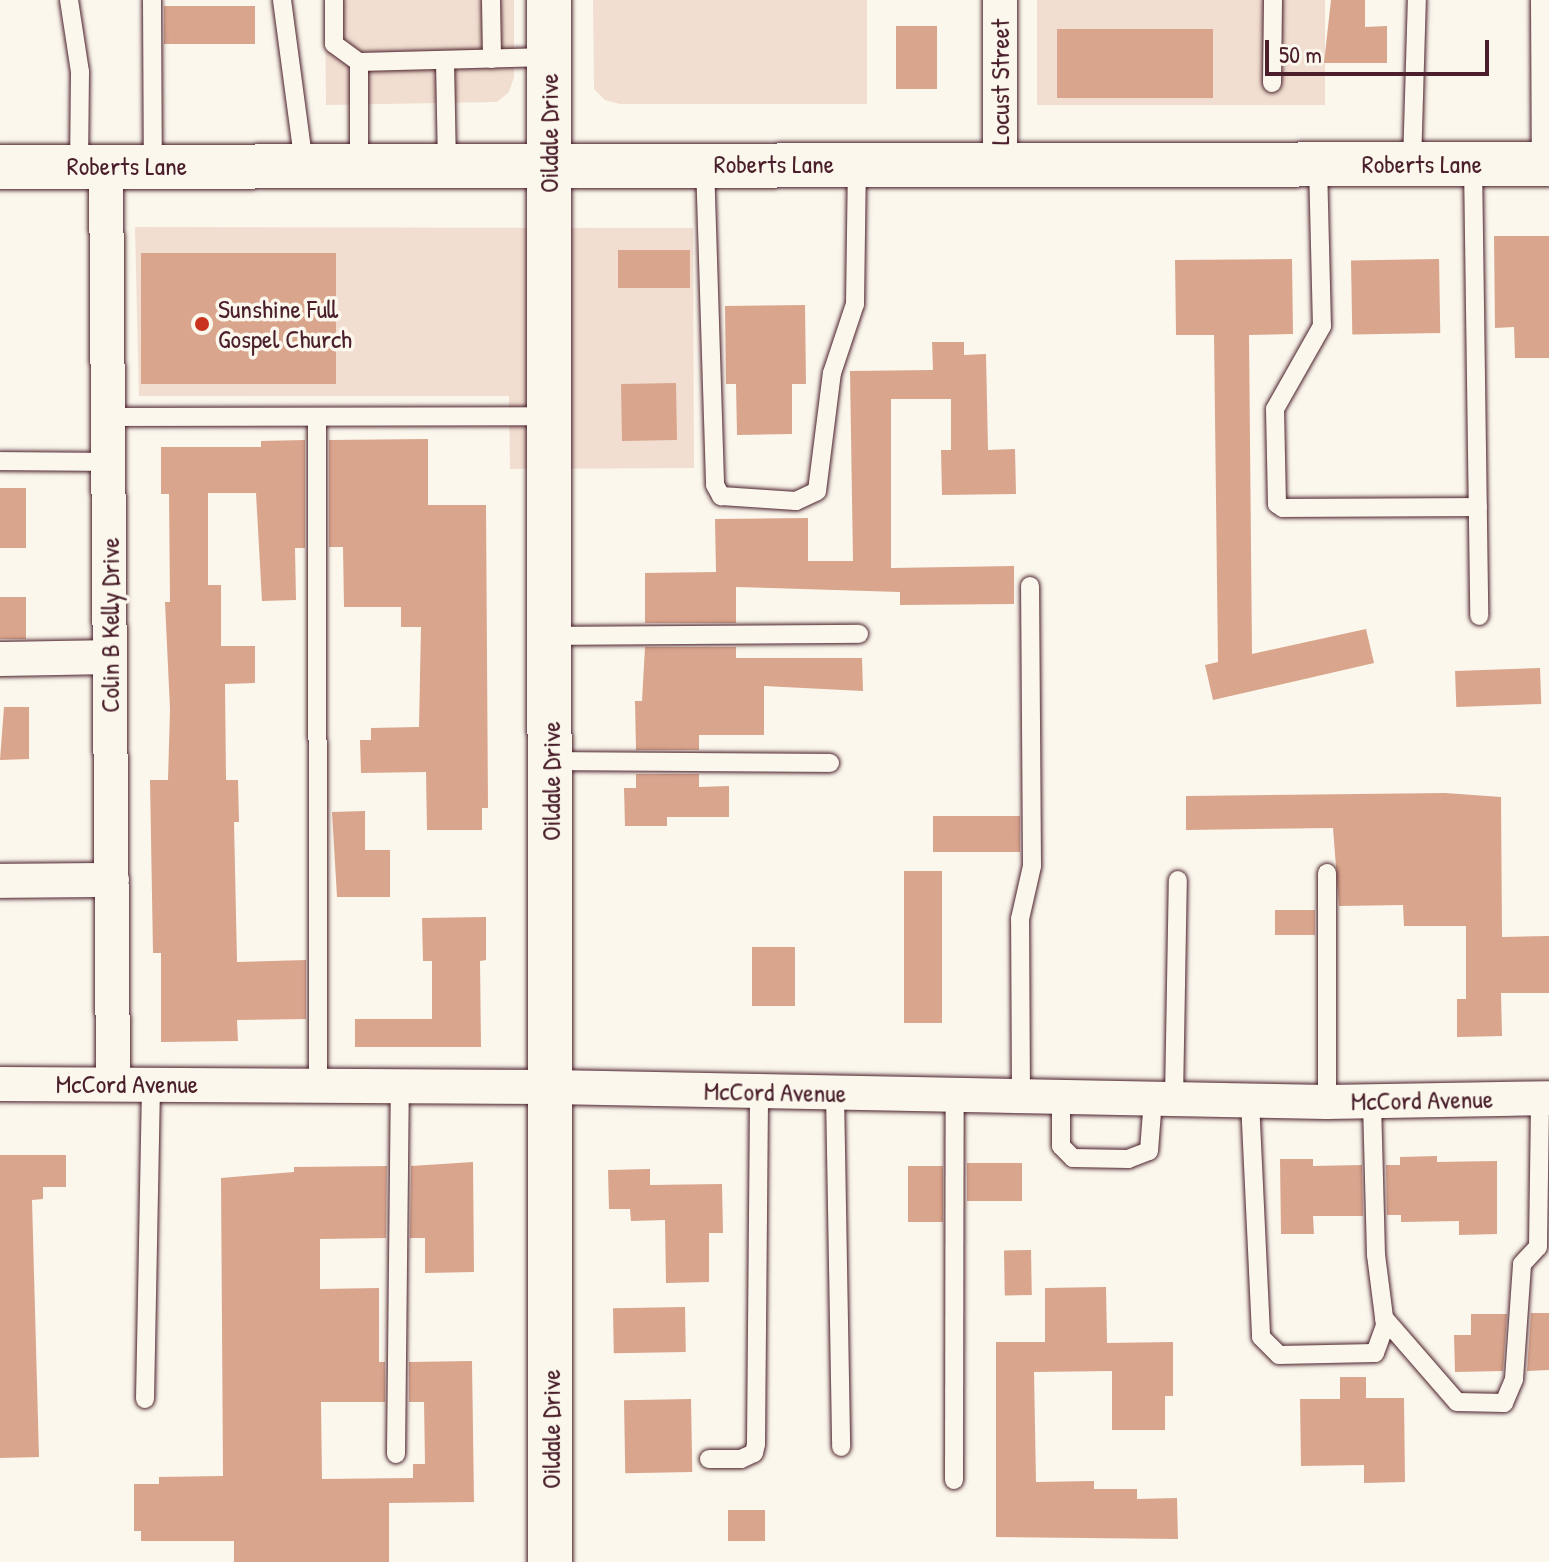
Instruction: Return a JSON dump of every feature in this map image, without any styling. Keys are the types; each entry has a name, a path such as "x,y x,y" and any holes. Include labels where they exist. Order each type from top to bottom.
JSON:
{"street":[{"name":"Oildale Drive","path":"549,0 550,1562"},
{"name":"Locust Street","path":"1000,0 1000,164"},
{"name":"Roberts Lane","path":"0,167 1545,164"},
{"name":"Colin B Kelly Drive","path":"93,166 108,417 113,1084"},
{"path":"0,659 110,657"},
{"path":"0,881 112,880"},
{"name":"McCord Avenue","path":"0,1084 552,1087 1327,1102 1544,1098"}],"lane":[{"path":"69,0 93,166"},
{"path":"152,0 153,166"},
{"path":"282,0 304,165"},
{"path":"334,0 334,44 359,62 549,57"},
{"path":"491,0 492,59"},
{"path":"1272,83 1273,0"},
{"path":"1412,164 1417,0"},
{"path":"1540,0 1545,164"},
{"path":"445,61 447,165"},
{"path":"359,62 359,165"},
{"path":"705,164 715,485 721,496 796,501 817,491 832,373 855,304 857,164"},
{"path":"1318,164 1322,326 1275,409 1277,504 1283,508 1478,507"},
{"path":"1473,164 1479,616"},
{"path":"108,417 550,416"},
{"path":"317,417 318,1085"},
{"path":"0,461 108,462"},
{"path":"1021,1096 1020,919 1032,866 1030,586"},
{"path":"550,636 859,634"},
{"path":"551,761 830,763"},
{"path":"1327,873 1327,1102"},
{"path":"1061,1097 1061,1146 1073,1158 1128,1159 1149,1151 1164,1099 1178,880"},
{"path":"145,1399 151,1084"},
{"path":"396,1454 400,1086"},
{"path":"709,1459 741,1459 754,1453 756,1444 759,1091"},
{"path":"835,1093 841,1447"},
{"path":"954,1480 955,1095"},
{"path":"1384,1318 1457,1402 1504,1403 1514,1379 1522,1264 1538,1247 1544,1098"},
{"path":"1250,1101 1261,1337 1279,1355 1363,1355 1375,1353 1384,1318 1376,1255 1372,1101"}],"shaded area":[{"path":"325,0 514,0 514,77 509,92 497,102 326,105"},
{"path":"593,0 867,0 867,104 620,104 605,100 594,89"},
{"path":"1037,0 1325,0 1325,105 1037,105"},
{"path":"135,227 693,228 694,468 510,469 509,396 139,396"}],"building":[{"path":"1331,0 1365,0 1365,27 1387,26 1387,63 1324,63"},
{"path":"164,6 255,6 255,44 164,44"},
{"path":"896,26 937,26 937,89 896,89"},
{"path":"1057,29 1213,29 1213,98 1057,98"},
{"path":"1494,236 1549,236 1549,358 1515,358 1514,327 1495,328"},
{"path":"618,250 690,250 690,288 618,288"},
{"path":"141,253 336,253 336,384 141,384"},
{"path":"1292,259 1293,334 1249,335 1252,654 1366,629 1374,663 1213,700 1205,665 1218,662 1214,335 1176,335 1175,260"},
{"path":"1439,259 1440,333 1352,335 1351,261"},
{"path":"805,305 806,384 792,384 792,434 737,435 736,384 726,384 725,306"},
{"path":"932,342 964,342 964,355 986,354 988,450 1015,449 1016,494 942,495 941,450 951,450 951,399 891,399 891,568 1014,566 1014,604 900,605 900,592 736,587 736,623 645,623 645,573 716,572 715,519 808,518 808,561 853,561 850,371 933,370"},
{"path":"676,383 677,440 622,441 621,384"},
{"path":"428,439 428,505 486,505 488,808 482,808 482,830 427,830 426,772 361,773 360,740 371,740 371,728 419,727 421,627 401,627 401,607 344,607 343,547 329,547 329,440"},
{"path":"305,440 305,548 295,548 296,600 262,601 256,493 208,493 208,585 221,585 221,646 255,646 255,683 225,684 226,780 238,780 239,822 234,822 237,962 306,960 306,1019 237,1020 238,1041 161,1042 161,953 153,953 150,780 168,780 170,709 165,602 170,602 169,494 161,494 161,447 261,447 261,441"},
{"path":"0,488 26,488 26,548 0,548"},
{"path":"0,597 26,597 26,639 0,639"},
{"path":"645,647 736,647 736,658 862,658 863,691 764,686 764,735 699,735 699,750 636,750 635,701 642,701"},
{"path":"1540,668 1541,704 1456,707 1455,671"},
{"path":"4,707 29,707 29,759 0,760"},
{"path":"636,774 699,774 699,787 729,786 729,817 667,817 667,826 625,826 624,788 636,788"},
{"path":"1445,793 1501,797 1502,937 1549,936 1549,993 1501,993 1502,1036 1457,1037 1457,999 1466,999 1466,926 1404,926 1403,905 1339,906 1333,828 1186,830 1186,796"},
{"path":"365,811 365,850 390,850 390,897 337,897 332,812"},
{"path":"933,816 1020,816 1020,852 933,852"},
{"path":"904,871 942,871 942,1023 904,1023"},
{"path":"1275,910 1315,910 1315,935 1275,935"},
{"path":"486,917 486,960 480,961 481,1047 355,1047 355,1019 432,1019 432,961 423,961 422,918"},
{"path":"752,947 795,947 795,1006 752,1006"},
{"path":"0,1155 66,1155 66,1187 43,1187 43,1199 32,1200 39,1457 0,1458"},
{"path":"1437,1156 1437,1162 1497,1161 1497,1234 1459,1235 1459,1221 1401,1222 1401,1215 1387,1215 1386,1165 1400,1165 1400,1157"},
{"path":"1280,1159 1313,1159 1313,1166 1362,1165 1363,1216 1313,1216 1314,1234 1281,1234"},
{"path":"473,1162 474,1272 425,1273 425,1238 410,1238 411,1166"},
{"path":"967,1163 1022,1163 1022,1201 967,1201"},
{"path":"387,1166 386,1238 320,1239 320,1289 379,1288 379,1362 385,1362 385,1402 321,1402 322,1479 413,1478 413,1464 425,1464 424,1402 409,1402 409,1362 472,1361 474,1502 389,1503 389,1562 234,1562 234,1541 141,1541 141,1531 134,1531 134,1484 159,1484 159,1477 223,1476 221,1178 294,1172 294,1167"},
{"path":"908,1166 943,1166 943,1222 908,1222"},
{"path":"650,1169 650,1185 722,1184 723,1233 709,1233 709,1282 666,1283 665,1220 631,1221 630,1209 609,1209 608,1170"},
{"path":"1004,1250 1031,1250 1032,1295 1005,1295"},
{"path":"1106,1287 1107,1343 1173,1342 1173,1396 1165,1396 1165,1430 1112,1430 1112,1371 1034,1372 1036,1482 1094,1481 1094,1489 1137,1489 1137,1499 1177,1498 1178,1539 996,1537 996,1342 1045,1342 1045,1288"},
{"path":"685,1307 686,1352 614,1353 613,1308"},
{"path":"1531,1313 1549,1313 1549,1370 1527,1371"},
{"path":"1471,1314 1507,1314 1503,1371 1455,1372 1454,1335 1471,1335"},
{"path":"1340,1377 1366,1377 1366,1398 1404,1398 1405,1482 1364,1483 1364,1465 1301,1466 1300,1399 1340,1399"},
{"path":"691,1399 692,1472 625,1473 624,1400"},
{"path":"728,1510 765,1510 765,1541 728,1541"}],"place":[{"name":"Sunshine Full Gospel Church","path":"202,324"}]}
